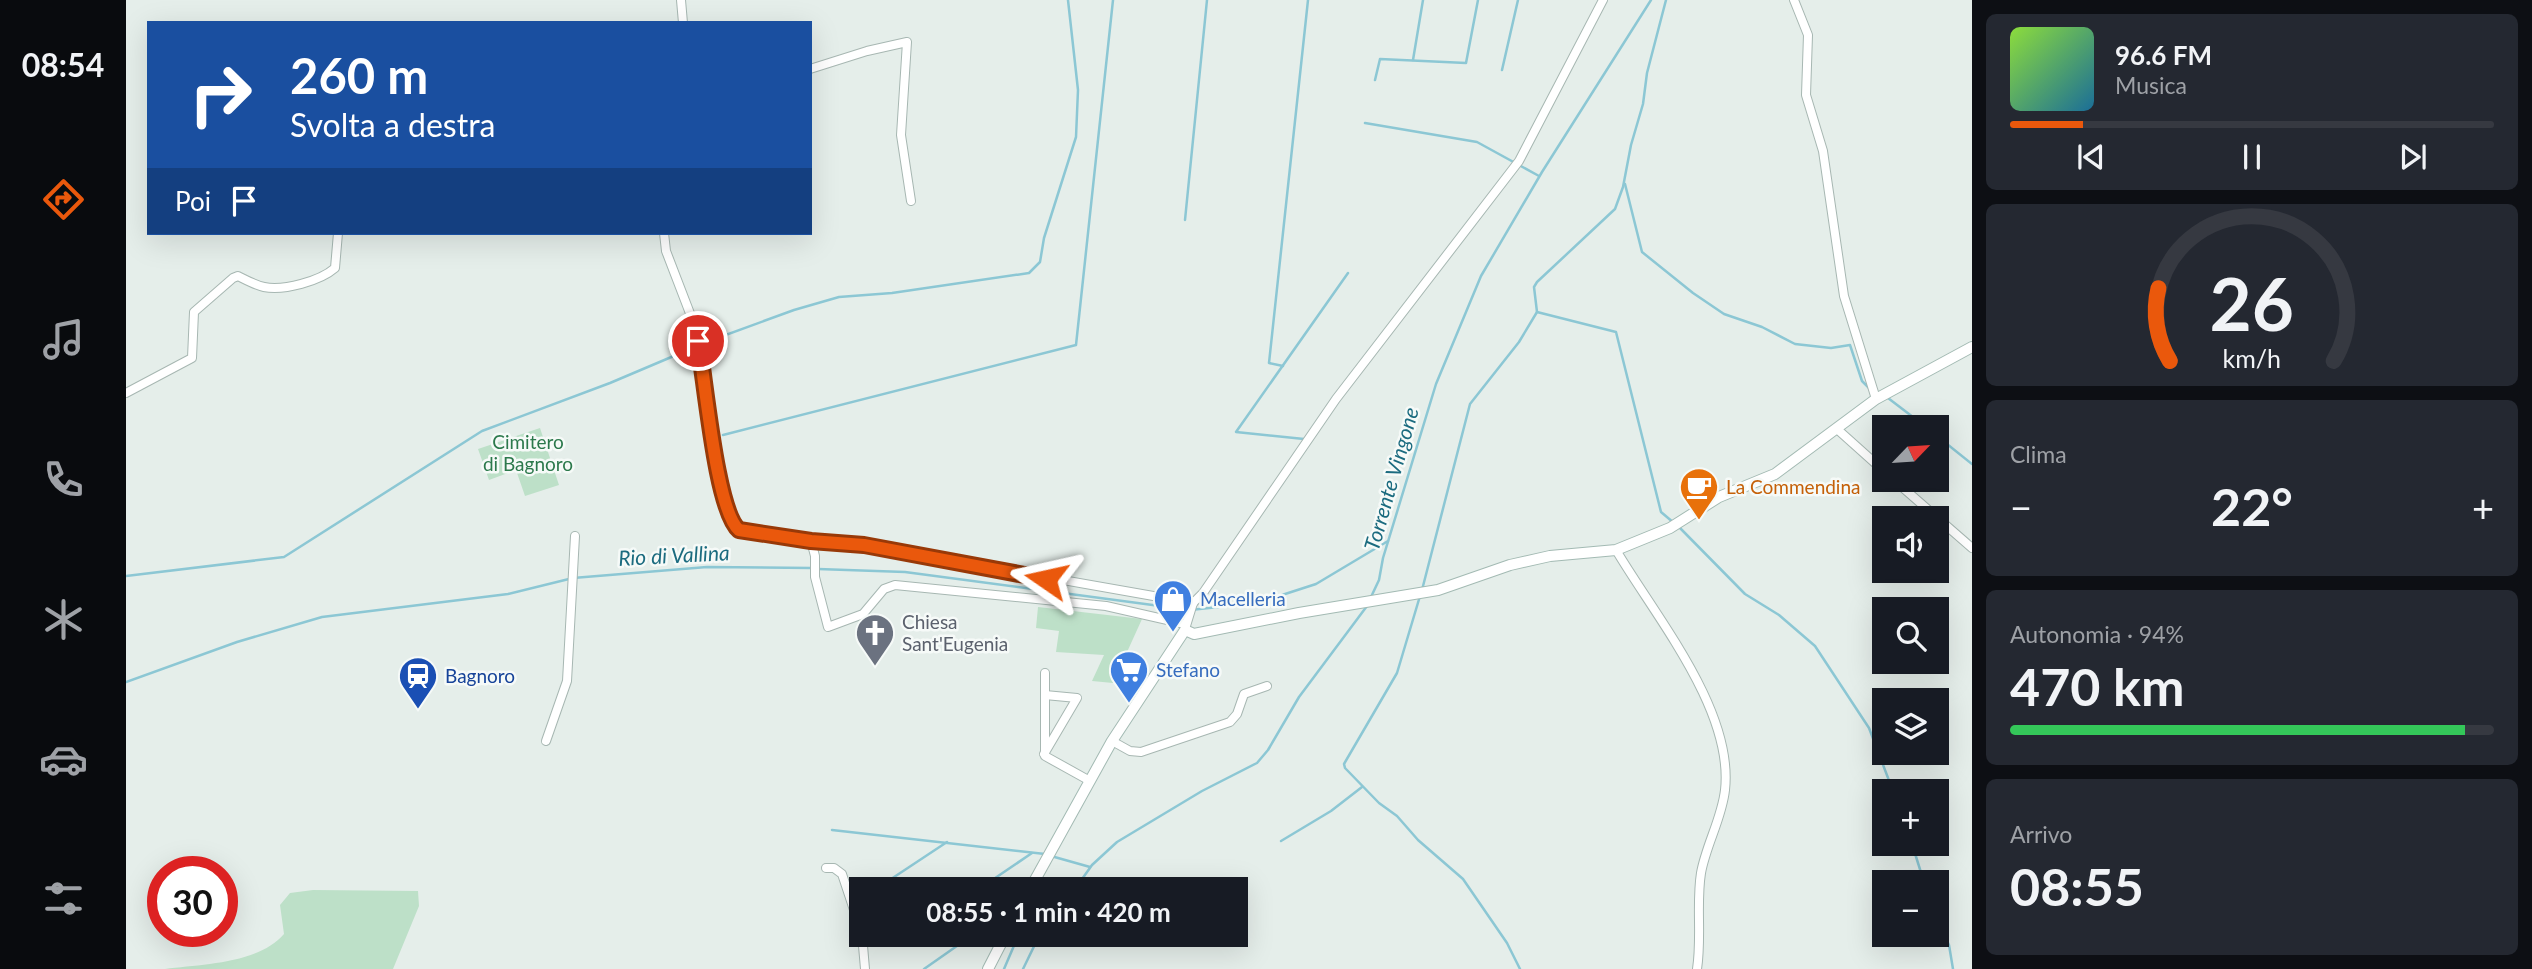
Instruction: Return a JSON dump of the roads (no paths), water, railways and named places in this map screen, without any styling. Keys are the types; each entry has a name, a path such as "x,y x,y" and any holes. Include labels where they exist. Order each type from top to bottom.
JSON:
{"street":[{"path":"681,0 682,21"},
{"path":"1037,877 1112,741 1185,627 1192,608 1336,399 1519,161 1603,0"},
{"path":"1794,0 1808,35 1806,95 1823,151 1844,296 1876,399"},
{"path":"812,68 907,42 901,135 911,201"},
{"path":"126,393 192,358 194,312 233,278 238,276 273,288 324,276 335,268 338,235"},
{"path":"664,235 666,251 699,345 719,474 732,522 739,530 811,541 864,545 1046,579 1186,600 1192,608"},
{"path":"811,541 828,627 863,614 884,589 895,585 1106,606 1185,627 1194,634 1438,590 1510,565 1550,556 1616,550 1670,528 1719,497 1775,474 1876,399 1972,347"},
{"path":"1837,429 1872,460"},
{"path":"1908,492 1972,548"},
{"path":"546,741 567,681 575,536"},
{"path":"1616,550 1706,696 1722,744 1725,790 1701,873 1700,950 1697,969"},
{"path":"1045,673 1044,754 1049,760 1090,781"},
{"path":"1112,741 1130,751 1141,752 1230,722 1237,714 1244,694 1267,686"},
{"path":"1044,754 1077,698 1045,695"},
{"path":"826,868 834,868 842,874 849,895"},
{"path":"863,947 864,969"},
{"path":"988,969 999,947"}],"waterway":[{"path":"701,344 794,310 839,297 892,293 1029,273 1040,262 1044,238 1076,137 1078,90 1068,0"},
{"path":"723,435 1076,345 1113,0"},
{"path":"1185,220 1207,0"},
{"path":"1283,366 1269,363 1308,0"},
{"path":"1413,60 1423,0"},
{"path":"1375,80 1380,59 1466,63 1478,0"},
{"path":"1502,70 1518,0"},
{"name":"Torrente Vingone","path":"1371,597 1379,580 1383,558 1436,384 1481,276 1542,172 1651,0"},
{"path":"1422,590 1470,404 1519,342 1537,312 1534,287 1537,282 1615,209 1623,187 1643,104 1647,73 1666,0"},
{"path":"1365,123 1477,142 1539,176"},
{"path":"1625,184 1642,252 1724,314 1762,327 1795,344 1831,348 1850,345 1862,381 1869,388"},
{"path":"1304,439 1236,432 1348,273"},
{"path":"1537,312 1616,332 1661,512 1674,523"},
{"path":"126,576 284,557 482,431 610,383 695,347"},
{"path":"1888,398 1910,415"},
{"path":"1950,446 1972,464"},
{"path":"1679,527 1745,594 1779,615 1815,646 1869,728 1888,779"},
{"name":"Rio di Vallina","path":"818,569 905,572 1190,610 1257,603 1316,584 1388,541"},
{"name":"Rio di Vallina","path":"126,682 237,642 322,617 508,594 573,578 707,567 812,568"},
{"path":"1420,596 1397,673 1344,764 1345,768 1379,803 1397,816 1418,840 1463,879 1507,943 1520,969"},
{"name":"Torrente Vingone","path":"1084,877 1092,865 1117,842 1202,791 1257,763 1268,750 1299,697 1367,606"},
{"path":"1281,841 1331,811 1362,787"},
{"path":"832,830 1045,854"},
{"path":"894,877 947,842"},
{"path":"997,877 1032,853"},
{"path":"1051,856 1090,867"},
{"path":"1916,856 1920,870"},
{"path":"1949,945 1953,969"},
{"path":"924,969 955,947"},
{"path":"1004,969 1013,947"},
{"name":"Torrente Vingone","path":"1023,969 1034,947"}],"place":[{"name":"La Commendina","path":"1699,521"},
{"name":"Macelleria","path":"1173,633"},
{"name":"Chiesa Sant'Eugenia","path":"875,667"},
{"name":"Stefano","path":"1129,704"},
{"name":"Bagnoro","path":"418,710"}],"park label":[{"name":"Cimitero di Bagnoro","path":"528,453"}]}
